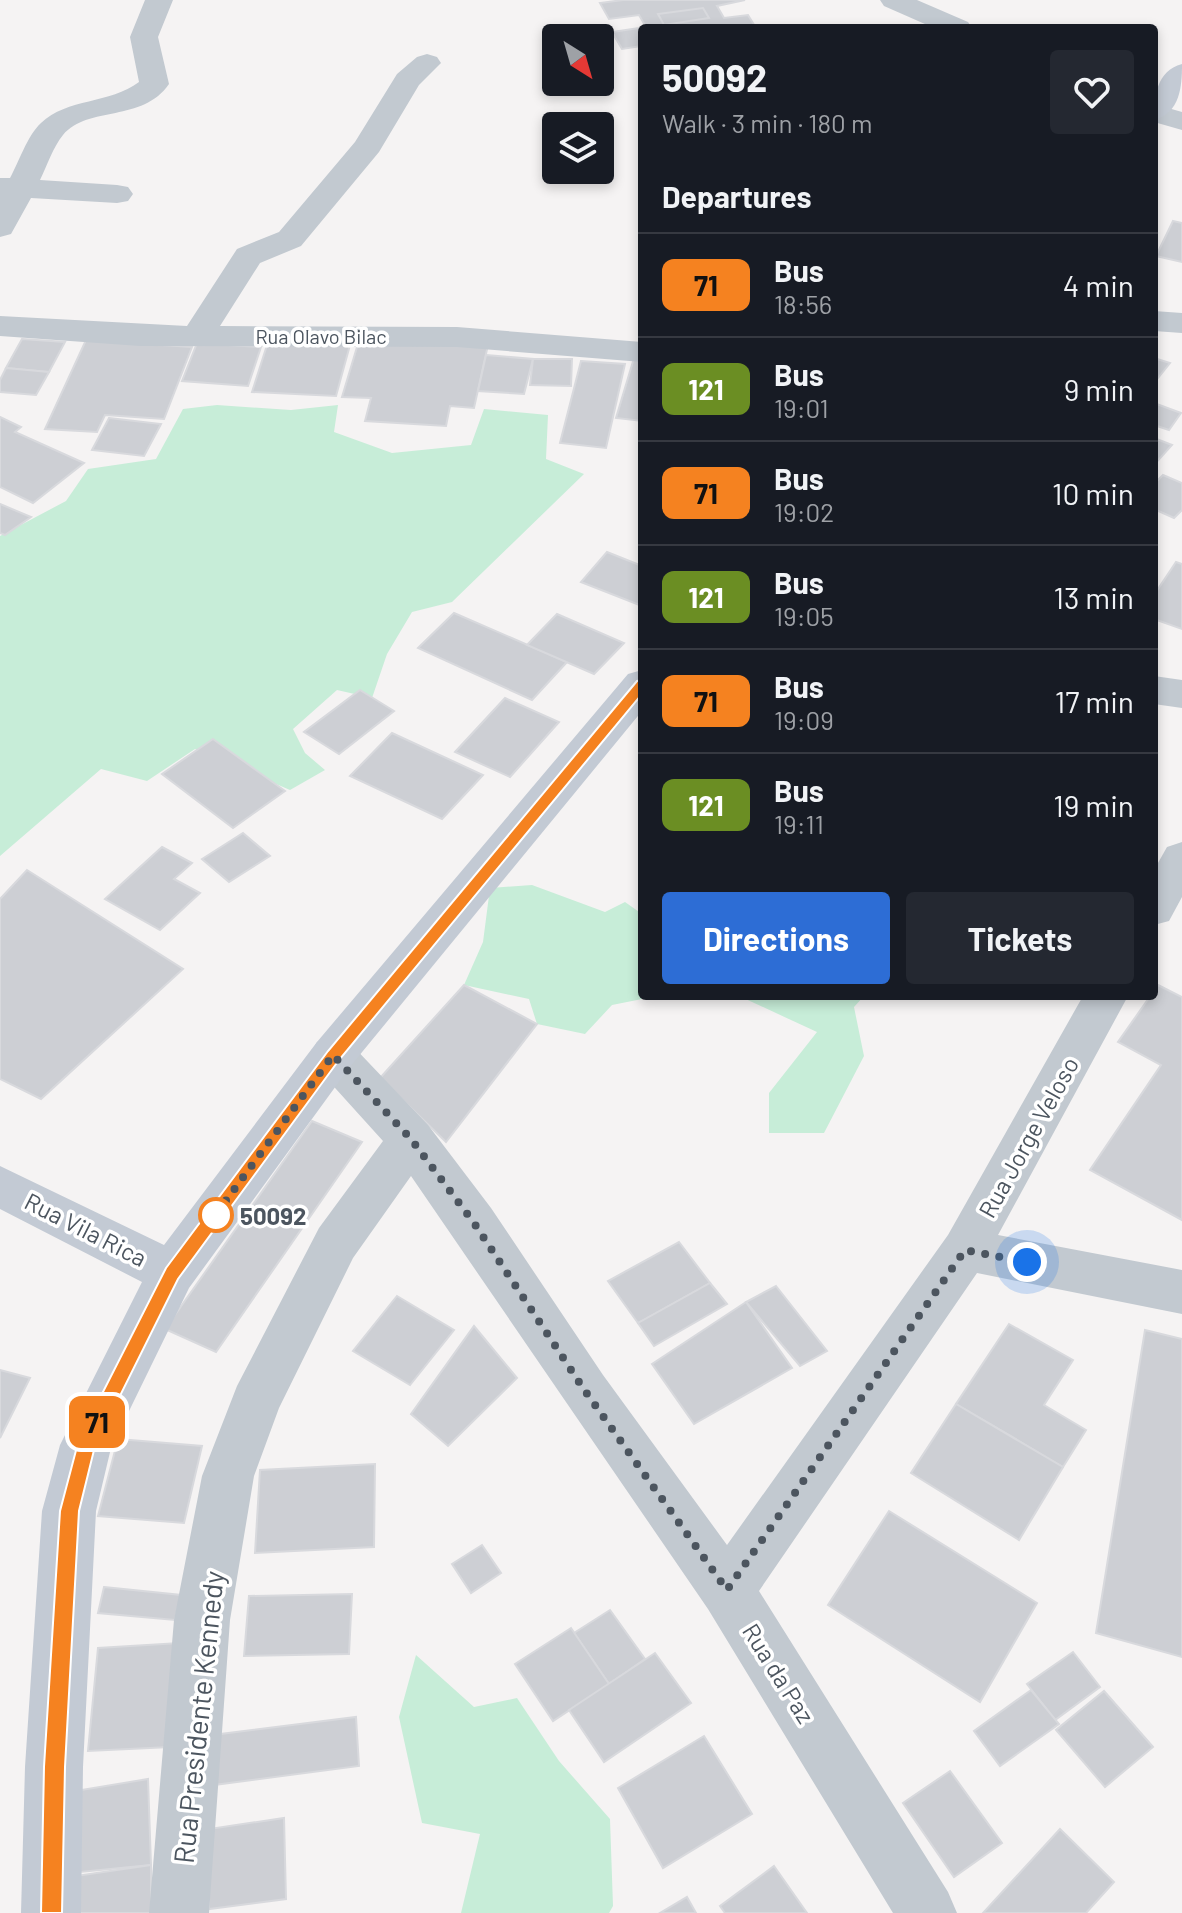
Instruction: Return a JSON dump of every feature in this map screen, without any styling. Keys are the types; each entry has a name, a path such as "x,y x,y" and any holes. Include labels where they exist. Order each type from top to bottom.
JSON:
{"street":[{"path":"0,227 11,188 51,130 68,118 133,101 154,84 144,37 159,0"},
{"path":"894,0 949,24"},
{"path":"197,336 248,256 290,239 368,146 407,80 427,63"},
{"path":"1158,106 1182,73"},
{"path":"1158,113 1182,121"},
{"path":"11,188 117,194"},
{"path":"1158,321 1182,323"},
{"name":"Rua Olavo Bilac","path":"0,326 140,336 457,337 638,352"},
{"path":"51,1913 54,1767 69,1511 86,1445 172,1273 333,1055 638,689"},
{"path":"1158,691 1182,694"},
{"path":"1158,902 1182,858"},
{"name":"Rua Jorge Veloso","path":"727,1590 965,1250 1104,1000"},
{"name":"Rua da Paz","path":"333,1055 411,1139 474,1223 585,1391 727,1590 927,1913"},
{"name":"Rua Presidente Kennedy","path":"179,1913 202,1620 228,1476 255,1403 330,1254 411,1139"},
{"name":"Rua Vila Rica","path":"0,1186 172,1273"},
{"path":"965,1250 1182,1292"}],"green space":[{"path":"217,405 291,410 338,405 334,432 392,453 471,445 484,409 548,415 546,459 584,474 452,602 412,612 387,654 372,698 337,690 293,729 305,753 325,770 290,790 195,749 147,781 101,769 0,856 0,536 66,501 88,469 156,459 183,409"},
{"path":"532,885 605,912 625,902 638,911 638,1000 612,1005 585,1034 537,1024 529,999 464,985 483,942 490,888"},
{"path":"748,1000 860,1000 854,1007 864,1056 824,1133 769,1133 769,1093 817,1032"},
{"path":"416,1655 474,1707 517,1698 559,1761 610,1819 613,1906 609,1913 461,1913 480,1834 422,1823 399,1717"}],"building":[{"path":"623,0 745,0 717,6 724,18 748,15 754,24 644,24 639,15 609,19 600,3"},
{"path":"703,8 709,18 663,24 658,14"},
{"path":"638,28 638,47 622,49 614,32"},
{"path":"1173,221 1182,223 1182,262 1158,256"},
{"path":"360,337 488,345 474,408 450,406 446,426 365,421 371,398 342,397"},
{"path":"22,339 65,342 49,372 6,368"},
{"path":"86,340 192,347 164,419 105,415 97,432 45,429"},
{"path":"268,342 350,345 336,396 252,392"},
{"path":"197,343 261,347 248,386 182,381"},
{"path":"486,355 533,359 524,394 478,391"},
{"path":"634,358 638,358 638,421 616,418"},
{"path":"533,359 572,359 571,386 530,385"},
{"path":"1158,359 1170,363 1158,378"},
{"path":"581,361 625,364 606,448 560,443"},
{"path":"6,368 49,372 36,395 0,392 0,380"},
{"path":"1158,404 1181,413 1169,430 1158,426"},
{"path":"0,417 21,427 15,432 84,463 33,503 0,487"},
{"path":"109,418 161,424 144,456 92,450"},
{"path":"1158,440 1172,445 1158,461"},
{"path":"1163,475 1182,483 1182,510 1174,518 1158,511 1158,480"},
{"path":"0,504 31,517 5,535 0,533"},
{"path":"607,552 638,564 638,604 581,582"},
{"path":"1176,562 1182,564 1182,629 1158,620 1158,589"},
{"path":"454,613 567,662 532,700 418,648"},
{"path":"557,614 624,643 594,674 527,645"},
{"path":"360,690 394,711 339,754 304,732"},
{"path":"505,698 559,722 510,777 455,752"},
{"path":"392,733 483,775 442,819 350,776"},
{"path":"213,739 285,791 233,828 162,774"},
{"path":"243,833 270,856 229,882 202,859"},
{"path":"162,847 192,863 174,879 200,893 160,930 105,899"},
{"path":"27,870 183,969 41,1099 0,1079 0,899"},
{"path":"464,985 537,1024 446,1142 380,1078"},
{"path":"1158,985 1182,997 1182,1220 1090,1170 1161,1065 1118,1042 1147,1000 1158,1000"},
{"path":"312,1121 362,1142 216,1352 165,1329"},
{"path":"679,1242 710,1283 638,1323 608,1281"},
{"path":"710,1283 727,1304 654,1346 638,1323"},
{"path":"776,1286 827,1351 800,1366 746,1302"},
{"path":"397,1296 454,1330 410,1385 353,1351"},
{"path":"746,1302 792,1368 694,1424 652,1364"},
{"path":"1009,1324 1073,1360 1044,1405 1086,1430 1063,1467 956,1404"},
{"path":"474,1326 517,1378 448,1446 411,1414"},
{"path":"1145,1330 1182,1339 1182,1657 1096,1633"},
{"path":"0,1370 30,1378 0,1438"},
{"path":"956,1404 1063,1467 1019,1540 911,1473"},
{"path":"118,1439 202,1446 184,1523 98,1516"},
{"path":"375,1464 374,1547 255,1553 260,1470"},
{"path":"889,1511 1037,1603 980,1702 828,1605"},
{"path":"482,1545 501,1573 471,1593 452,1564"},
{"path":"104,1587 181,1595 175,1620 98,1613"},
{"path":"352,1594 349,1654 244,1656 249,1596"},
{"path":"610,1610 645,1659 609,1684 574,1633"},
{"path":"571,1628 609,1684 553,1721 515,1664"},
{"path":"179,1643 170,1747 88,1751 98,1648"},
{"path":"1073,1652 1100,1687 1055,1720 1027,1684"},
{"path":"655,1653 691,1703 604,1762 569,1710"},
{"path":"1031,1690 1059,1724 1000,1766 974,1731"},
{"path":"1104,1691 1153,1747 1105,1787 1056,1730"},
{"path":"356,1717 359,1766 206,1786 205,1736"},
{"path":"704,1736 752,1814 663,1868 618,1788"},
{"path":"950,1771 1002,1843 954,1877 903,1803"},
{"path":"148,1779 151,1865 80,1872 81,1790"},
{"path":"284,1818 286,1899 209,1909 209,1829"},
{"path":"1060,1829 1114,1882 1086,1913 983,1913"},
{"path":"151,1865 151,1913 68,1913 69,1877"},
{"path":"774,1866 807,1913 725,1913 720,1906"},
{"path":"687,1897 696,1913 660,1913"}],"bus line":[{"name":"71","path":"51,1913 54,1767 69,1511 86,1445 172,1273 333,1055 638,689"}],"place":[{"name":"50092","path":"216,1215"}],"route":[{"path":"216,1215 208,1225 333,1055 411,1139 474,1223 585,1391 727,1590 965,1250 1027,1262"}]}
